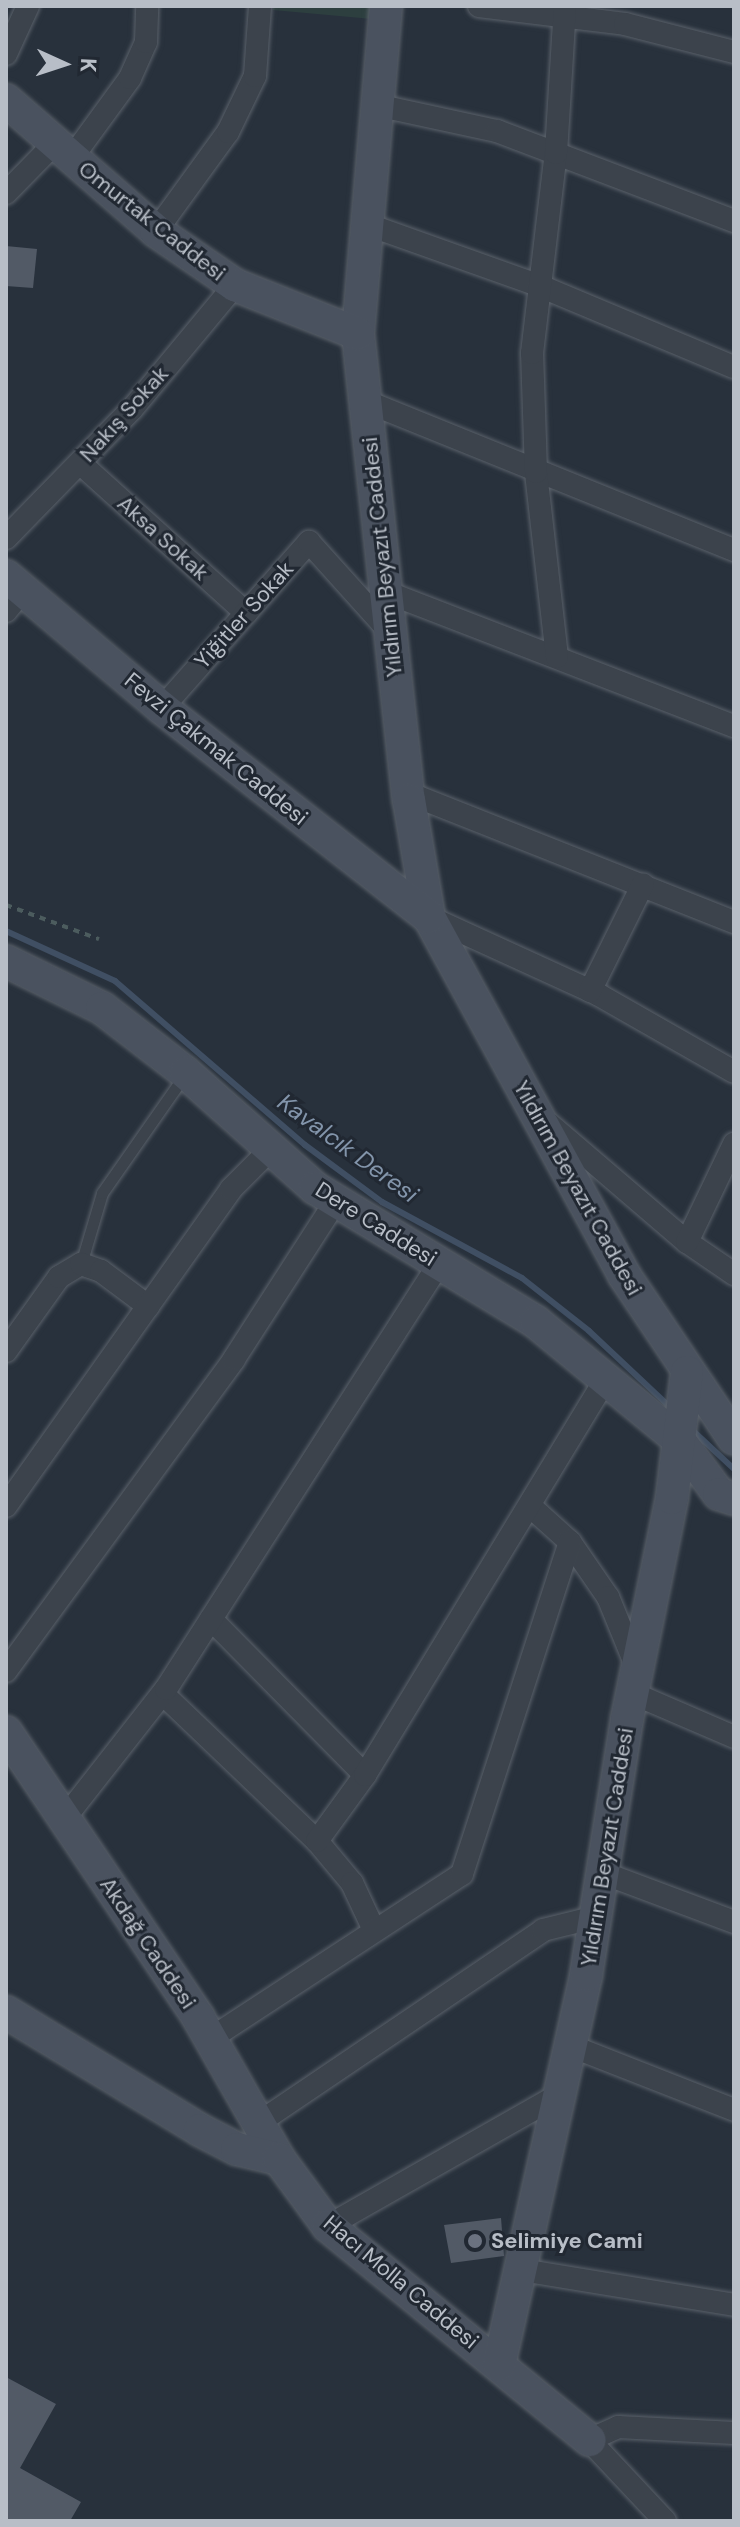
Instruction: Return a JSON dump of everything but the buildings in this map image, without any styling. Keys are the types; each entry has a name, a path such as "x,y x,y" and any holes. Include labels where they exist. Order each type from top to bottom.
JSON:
{"street":[{"path":"6,54 28,6"},
{"path":"6,193 62,151 130,78 146,42 147,6"},
{"path":"156,231 228,132 255,76 260,6"},
{"name":"Yıldırım Beyazıt Caddesi","path":"386,6 381,106 358,334 408,793 429,917 616,1262 687,1372 679,1440 596,1917 571,2046 499,2365"},
{"path":"479,6 565,12 734,52"},
{"path":"557,657 536,472 532,353 556,153 565,12"},
{"name":"Omurtak Caddesi","path":"6,100 156,231 235,285 358,334"},
{"path":"381,106 497,131 734,221"},
{"path":"369,225 540,286 734,367"},
{"name":"Nakış Sokak","path":"6,538 80,463 235,285"},
{"path":"365,401 734,550"},
{"name":"Aksa Sokak","path":"80,463 246,613"},
{"name":"Yiğitler Sokak","path":"162,708 309,542 391,633"},
{"name":"Fevzi Çakmak Caddesi","path":"12,592 429,917"},
{"path":"386,592 734,726"},
{"path":"408,793 734,922"},
{"path":"590,991 643,884"},
{"path":"429,917 590,991 734,1072"},
{"name":"Dere Caddesi","path":"6,961 102,1008 186,1073 270,1150 336,1201 536,1322 679,1440 719,1494 734,1499"},
{"path":"535,1112 687,1242 734,1274"},
{"path":"687,1242 734,1144"},
{"path":"6,1506 231,1189 270,1150"},
{"path":"6,1671 234,1359 336,1201"},
{"path":"6,1351 59,1277 81,1264 101,1271 148,1306"},
{"path":"64,1819 163,1694 439,1264"},
{"path":"687,1372 734,1439"},
{"path":"317,1841 365,1775 606,1378"},
{"path":"530,1506 570,1542 608,1597 635,1681 734,1737"},
{"path":"210,2039 462,1874 570,1542"},
{"path":"211,1619 365,1775"},
{"path":"163,1694 317,1841 352,1883 374,1930"},
{"name":"Akdağ Caddesi","path":"6,1732 210,2039 279,2159"},
{"path":"603,1873 734,1922"},
{"path":"257,2124 543,1930 596,1917"},
{"path":"6,2012 200,2130 237,2149 279,2159"},
{"path":"571,2046 734,2110"},
{"path":"328,2226 560,2094"},
{"name":"Hacı Molla Caddesi","path":"279,2159 328,2226 589,2440"},
{"path":"521,2270 734,2305"},
{"path":"665,2521 589,2440 618,2427 734,2433"}],"lane":[{"path":"81,1264 102,1193 186,1073"}],"path":[{"path":"6,905 99,939"}],"shaded area":[{"path":"272,6 372,6 372,19 273,10"}],"waterway":[{"name":"Kavalcık Deresi","path":"6,931 115,981 305,1145 382,1202 522,1278 589,1331 671,1408"},
{"name":"Kavalcık Deresi","path":"690,1428 734,1469"}],"place":[{"name":"Selimiye Cami","path":"475,2241"}]}
